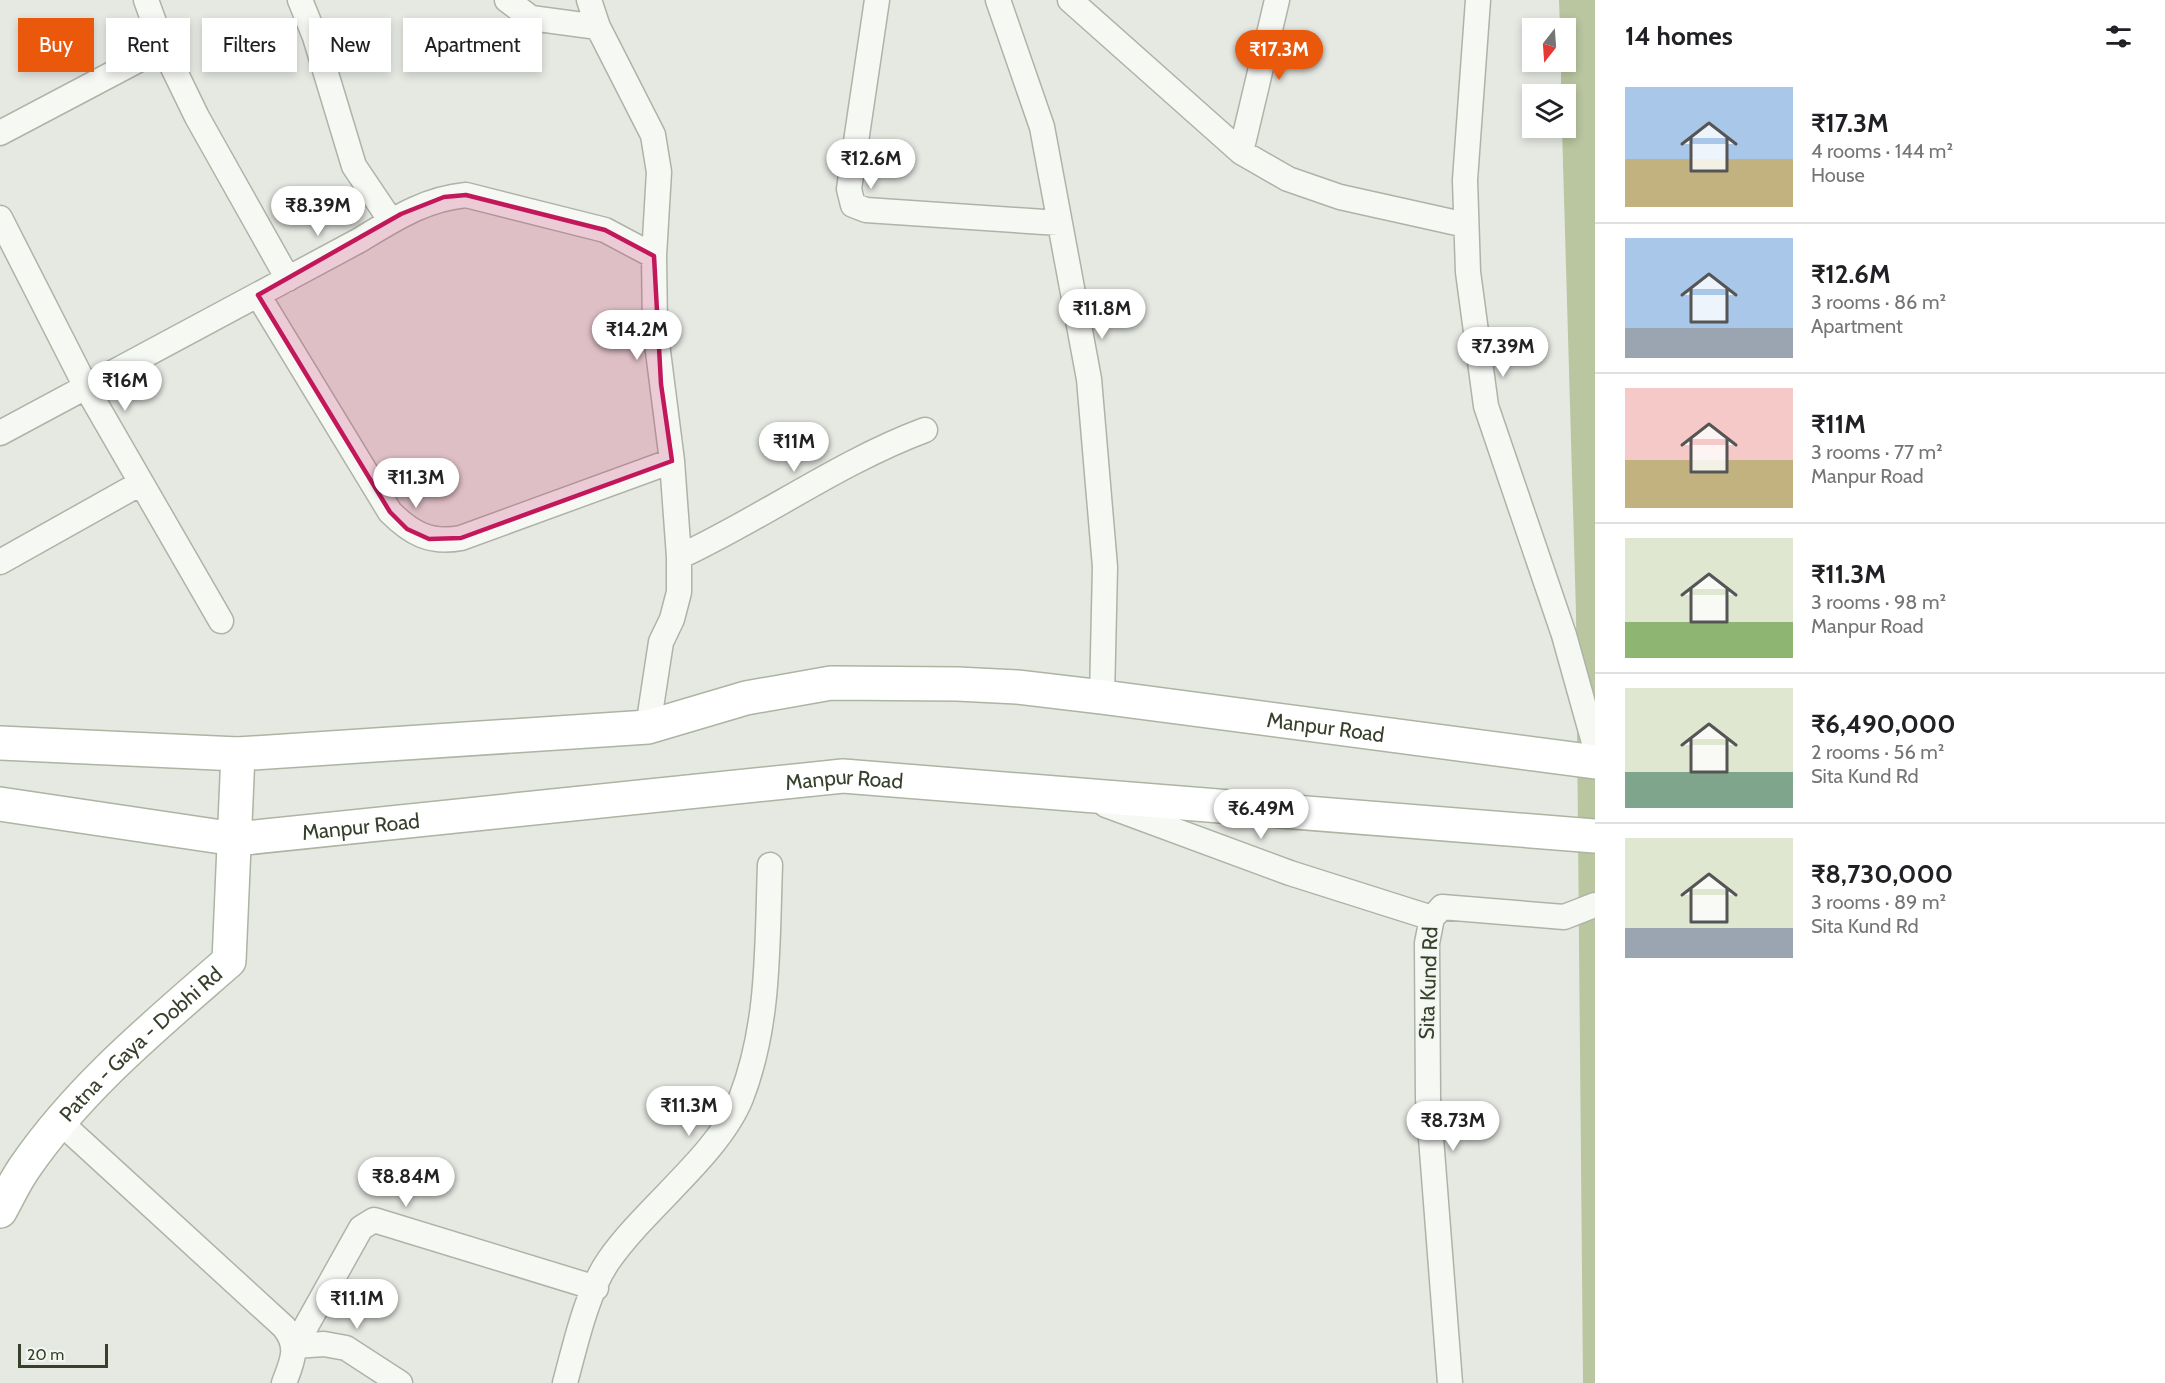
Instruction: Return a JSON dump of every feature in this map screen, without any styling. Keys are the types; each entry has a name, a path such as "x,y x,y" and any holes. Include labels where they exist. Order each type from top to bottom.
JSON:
{"main road":[{"name":"Manpur Road","path":"0,743 238,754 648,728 746,698 831,683 1017,687 1595,762"},
{"name":"Patna - Gaya - Dobhi Rd","path":"0,1211 24,1168 59,1121 123,1056 229,961 238,754"},
{"name":"Manpur Road","path":"0,804 235,839 843,776 1595,836"}],"street":[{"path":"146,0 152,18"},
{"path":"300,0 315,37 354,165 391,221"},
{"path":"507,0 531,18 598,27"},
{"path":"589,0 598,27 653,135 659,172 654,256 655,328 672,460 680,557 679,592 672,620 661,642 648,728"},
{"path":"877,0 849,189 853,205 866,210 1059,223"},
{"path":"998,0 1042,127 1089,379 1105,567 1102,697"},
{"path":"1070,0 1241,152 1288,179 1340,197 1466,225"},
{"path":"1241,152 1276,0"},
{"path":"1478,0 1465,180 1468,272 1486,406 1564,635 1595,746"},
{"path":"0,133 117,72"},
{"path":"175,72 197,117 288,279"},
{"path":"0,433 288,279 391,221 444,197 466,195 605,230 654,256"},
{"path":"0,218 86,387 221,621"},
{"path":"258,295 390,512 407,529 429,539 446,541 461,538 672,460"},
{"path":"680,557 728,535 881,446 925,430"},
{"path":"0,562 141,483"},
{"name":"Sita Kund Rd","path":"1079,795 1290,873 1432,918 1427,943 1428,1089 1450,1383"},
{"path":"565,1383 581,1324 608,1261 724,1128 740,1099 759,1038 765,1000 770,866"},
{"path":"1432,918 1442,907 1564,917 1595,905"},
{"path":"59,1121 284,1327 295,1346"},
{"path":"284,1383 295,1346 361,1228 374,1220 596,1288"},
{"path":"295,1346 324,1344 346,1348 400,1383"}],"highlighted area":[{"path":"466,195 605,230 654,256 661,384 672,461 461,538 429,539 407,529 390,512 258,295 401,214 444,197"}],"shaded area":[{"path":"1559,0 1595,0 1595,1383 1583,1383 1576,613 1562,138 1576,138 1576,84 1561,84 1561,72 1576,72 1576,18 1560,18"}]}
